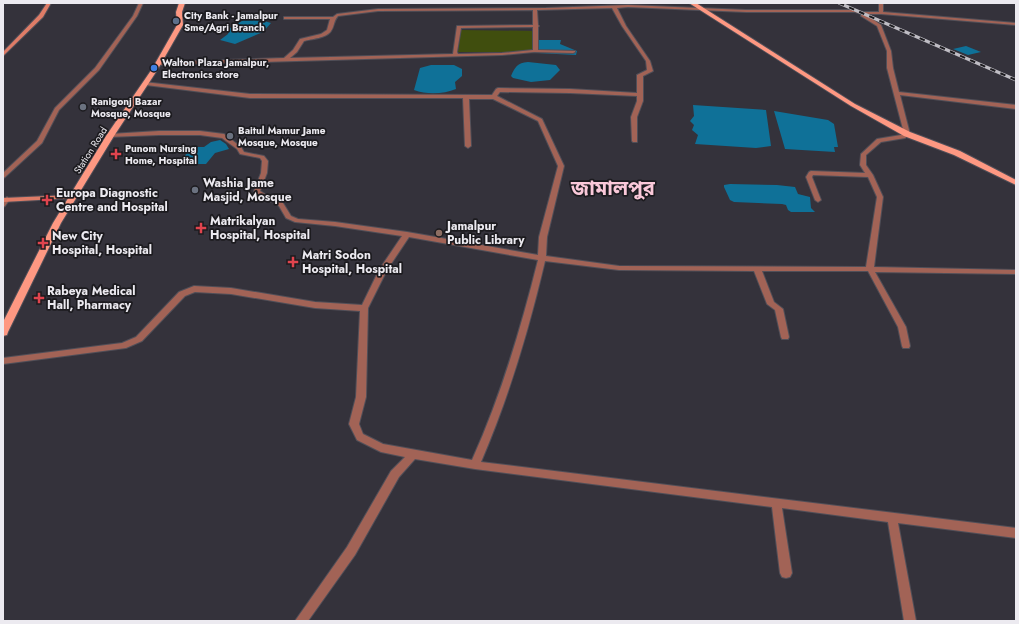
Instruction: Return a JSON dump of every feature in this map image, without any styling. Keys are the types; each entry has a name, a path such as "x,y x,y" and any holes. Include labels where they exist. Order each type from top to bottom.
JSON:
{"main road":[{"name":"Station Road","path":"3,332 57,223 110,136 159,63 180,25 178,12 182,3"},
{"path":"692,3 853,105 907,134 932,142 957,153 1016,183"}],"street":[{"path":"3,55 41,16 49,3"},
{"path":"3,176 40,142 57,109 97,69 135,16 141,3"},
{"path":"881,3 881,13"},
{"path":"614,5 624,26 648,61 650,71 640,75 640,101 634,117 635,140"},
{"path":"286,18 334,18 337,15 378,10 492,6 535,9 614,5 773,11 855,11 863,13 881,13 1016,24"},
{"path":"535,9 537,26 536,51"},
{"path":"855,11 879,25 889,51 890,68 907,134 903,138 879,140 863,155 862,165 870,175 880,197 870,270 902,327 906,346"},
{"path":"286,59 295,51 302,40 323,35 329,31 334,18"},
{"path":"456,55 455,52 459,27 537,26"},
{"path":"159,63 456,55 536,51 573,52"},
{"path":"146,83 229,95 250,96 494,97 540,120 561,166 544,237 542,258 528,317 490,431 475,466"},
{"path":"494,97 498,90 640,95"},
{"path":"896,93 1016,107"},
{"path":"466,96 468,146"},
{"path":"110,136 167,133 224,136 239,148 242,153 262,157 265,161 264,173 257,191 261,196 275,200 282,204 288,217 297,221 335,224 407,234 542,258 619,268 1016,272"},
{"path":"818,200 809,177 811,173 870,175"},
{"path":"4,201 72,197"},
{"path":"407,234 383,270 364,308 361,398 354,424 360,437 381,448 475,466 776,502 1016,533"},
{"path":"757,269 771,304 779,309 785,337"},
{"path":"3,361 123,346 139,339 182,294 194,289 231,291 315,305 364,308"},
{"path":"301,621 351,551 395,474 412,454"},
{"path":"776,502 786,573"},
{"path":"892,517 910,621"}],"green space":[{"path":"461,30 537,31 538,52 458,52"}],"water":[{"path":"247,18 271,23 263,32 235,44 220,40 228,34 230,28"},
{"path":"538,40 561,40 560,44 577,51 576,55 537,53"},
{"path":"966,46 981,52 968,55 953,49"},
{"path":"528,62 556,65 560,70 550,80 531,82 513,78 511,76 517,66 521,63"},
{"path":"431,65 454,65 462,69 462,76 455,82 456,89 435,93 424,93 414,90 420,68"},
{"path":"693,105 766,110 771,146 756,148 695,144 698,135 692,130 694,125 690,121 694,116"},
{"path":"774,111 828,120 834,124 838,147 834,147 835,152 785,149"},
{"path":"220,140 226,144 229,149 215,153 206,164 178,164 192,147 204,147 211,142"},
{"path":"724,185 795,187 798,194 810,197 811,208 815,212 791,212 788,210 786,205 782,204 734,202 730,200 724,187"}],"railway":[{"path":"839,3 1016,80"}],"place":[{"name":"City Bank - Jamalpur Sme/Agri Branch","path":"176,21"},
{"name":"Walton Plaza Jamalpur, Electronics store","path":"154,68"},
{"name":"Ranigonj Bazar Mosque, Mosque","path":"83,107"},
{"name":"Baitul Mamur Jame Mosque, Mosque","path":"230,136"},
{"name":"Punom Nursing Home, Hospital","path":"116,154"},
{"name":"Washia Jame Masjid, Mosque","path":"195,190"},
{"name":"Europa Diagnostic Centre and Hospital","path":"47,200"},
{"name":"Matrikalyan Hospital, Hospital","path":"201,228"},
{"name":"Jamalpur Public Library","path":"439,233"},
{"name":"New City Hospital, Hospital","path":"43,243"},
{"name":"Matri Sodon Hospital, Hospital","path":"293,262"},
{"name":"Rabeya Medical Hall, Pharmacy","path":"39,298"}],"district":[{"name":"জামালপুর","path":"613,188"}]}
